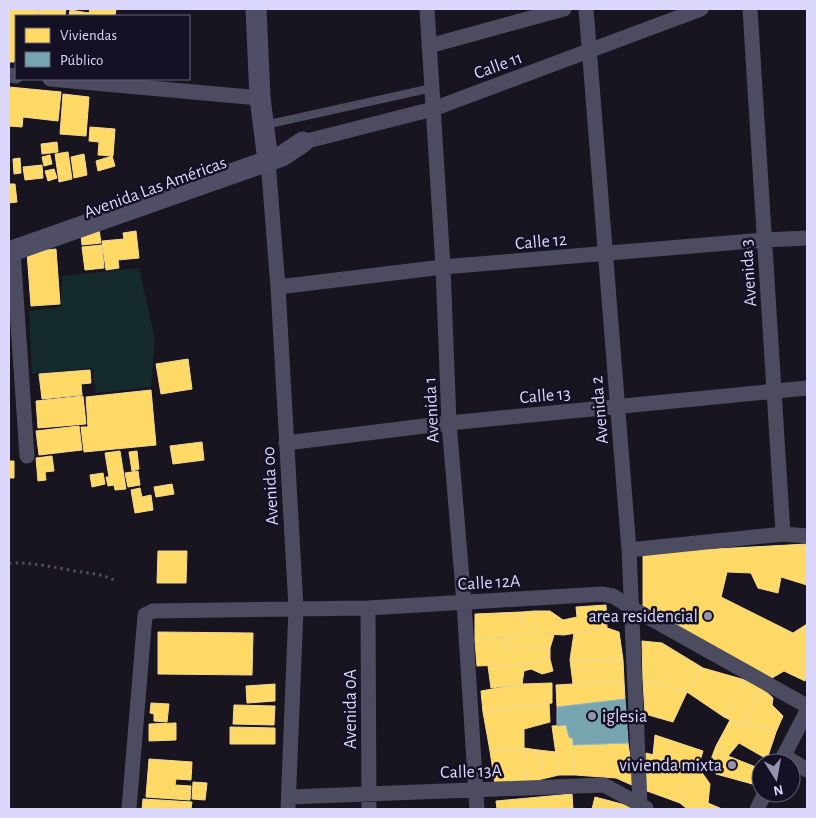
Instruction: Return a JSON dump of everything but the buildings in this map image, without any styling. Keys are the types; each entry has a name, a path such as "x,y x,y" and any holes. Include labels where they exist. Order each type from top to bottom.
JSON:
{"main road":[{"path":"256,9 260,98 267,154"},
{"path":"10,247 267,154 282,156 303,142"}],"street":[{"name":"Avenida 1","path":"427,9 443,268 450,423 477,809"},
{"path":"429,46 564,9"},
{"name":"Avenida 2","path":"586,9 629,550 630,607 643,808"},
{"name":"Calle 11","path":"303,142 433,108 700,9"},
{"name":"Avenida 3","path":"750,9 784,534"},
{"path":"61,80 260,98"},
{"name":"Avenida 00","path":"267,154 278,287 296,608 288,803"},
{"name":"Calle 12","path":"278,287 443,268 764,240 807,238"},
{"path":"10,247 27,456"},
{"name":"Calle 13","path":"286,443 450,423 807,388"},
{"path":"629,550 784,534 807,536"},
{"name":"Calle 12A","path":"129,809 145,616 153,611 368,608 602,594 614,596 630,607 807,706"},
{"name":"Avenida 0A","path":"368,608 369,802"},
{"path":"786,753 807,711"},
{"name":"Calle 13A","path":"288,803 369,802 475,790 604,785 643,808"}],"lane":[{"path":"263,126 432,88"}],"path":[{"path":"9,563 25,562 107,576 116,581"}],"green space":[{"path":"139,268 155,340 151,387 96,393 92,368 32,374 29,311 61,307 62,276"}],"place":[{"name":"area residencial","path":"708,616"},
{"name":"iglesia","path":"592,716"},
{"name":"vivienda mixta","path":"732,765"}]}
